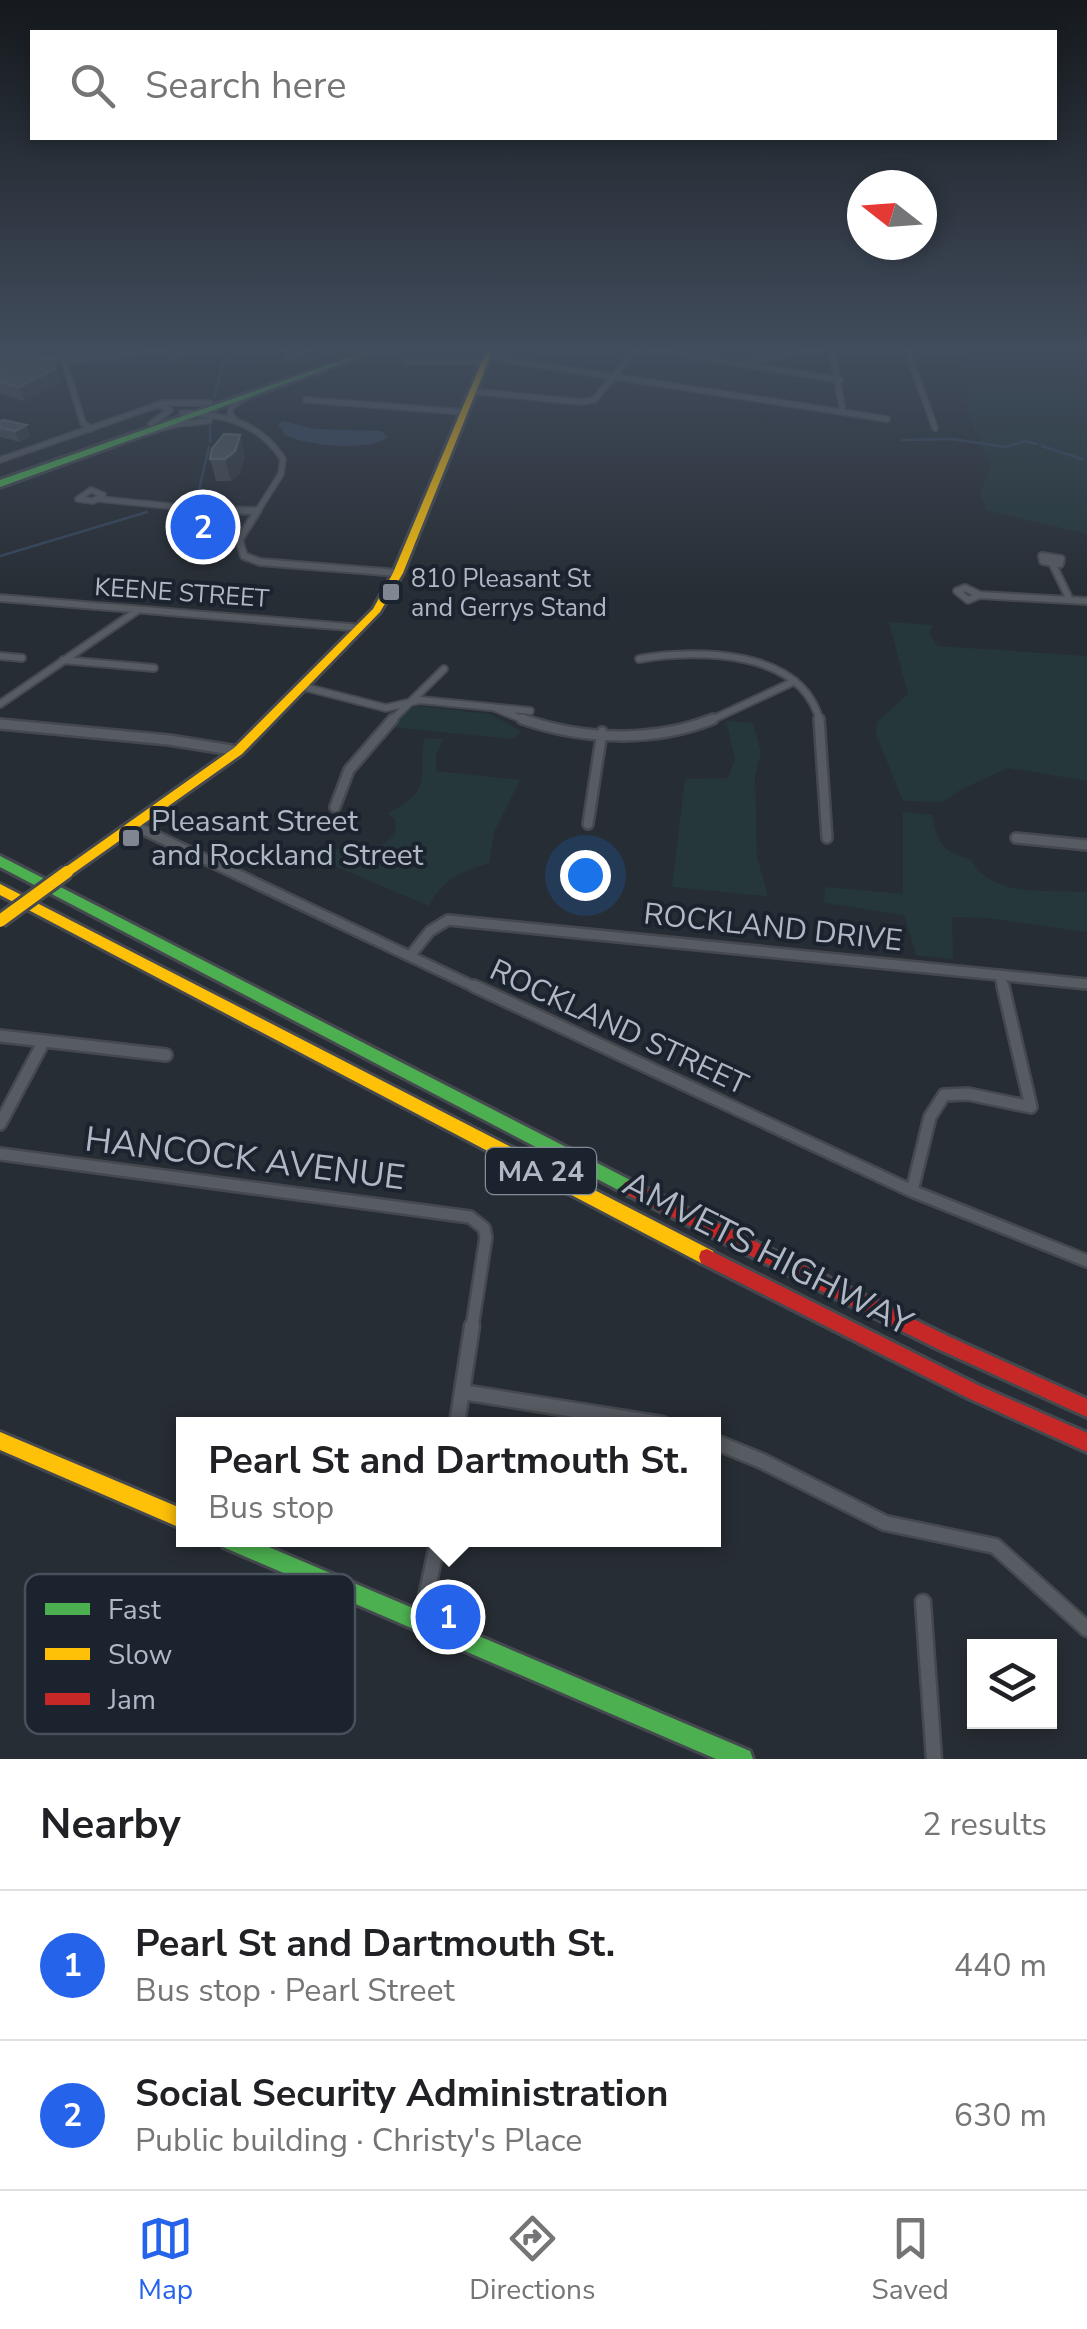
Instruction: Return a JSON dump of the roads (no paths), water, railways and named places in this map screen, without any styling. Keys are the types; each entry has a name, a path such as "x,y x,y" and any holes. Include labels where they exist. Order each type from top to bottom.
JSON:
{"main road":[{"path":"0,482 139,429"},
{"path":"0,482 151,429"},
{"path":"0,920 238,751 361,628 382,603 398,573 457,429"},
{"name":"AMVETS HIGHWAY","path":"0,862 649,1198 944,1343 1087,1408"},
{"name":"AMVETS HIGHWAY","path":"0,889 774,1292 974,1392 1087,1443"},
{"path":"0,1441 176,1517"},
{"path":"247,1547 310,1574"},
{"path":"355,1593 714,1753 742,1759"}],"street":[{"path":"0,460 91,429"},
{"path":"128,438 159,429"},
{"path":"259,429 283,459 281,474 239,540 240,552 249,559 398,573"},
{"path":"99,499 146,506 257,511"},
{"path":"1053,565 1070,600"},
{"path":"980,595 1087,601"},
{"name":"KEENE STREET","path":"0,598 361,628"},
{"path":"0,704 139,609"},
{"path":"639,659 666,654 742,660 770,668 811,695 818,717 827,838"},
{"path":"0,656 22,658"},
{"path":"63,660 154,668"},
{"path":"335,807 337,786 406,704 444,668"},
{"path":"494,708 532,724 646,735 684,730 795,681"},
{"path":"304,688 386,708 420,700 530,711"},
{"path":"0,724 170,740 238,751"},
{"path":"588,824 602,732"},
{"name":"ROCKLAND STREET","path":"135,826 912,1191 1087,1261"},
{"path":"1016,838 1087,845"},
{"name":"ROCKLAND DRIVE","path":"410,956 430,931 448,920 1087,984"},
{"path":"912,1191 930,1117 944,1094 968,1094 1031,1107 1000,975"},
{"path":"0,1036 166,1054"},
{"path":"0,1124 44,1041"},
{"name":"HANCOCK AVENUE","path":"0,1154 422,1209 462,1215 482,1224 486,1237 462,1392"},
{"path":"458,1417 462,1392 618,1417"},
{"path":"721,1444 885,1524 995,1546 1087,1629"},
{"path":"421,1621 437,1547"},
{"path":"924,1602 934,1759"}],"water":[{"path":"281,429 381,431 388,437 353,446 285,435"}],"waterway":[{"path":"210,429 210,442"},
{"path":"902,440 952,439 1005,447 1025,441 1036,444"},
{"path":"1042,446 1082,459"},
{"path":"177,503 199,490 209,447"},
{"path":"0,556 147,512"}],"place":[{"name":"Social Security Administration","path":"203,527"},
{"name":"810 Pleasant St and Gerrys Stand","path":"391,592"},
{"name":"Pleasant Street and Rockland Street","path":"131,838"},
{"name":"Pearl St and Dartmouth St.","path":"448,1617"}]}
